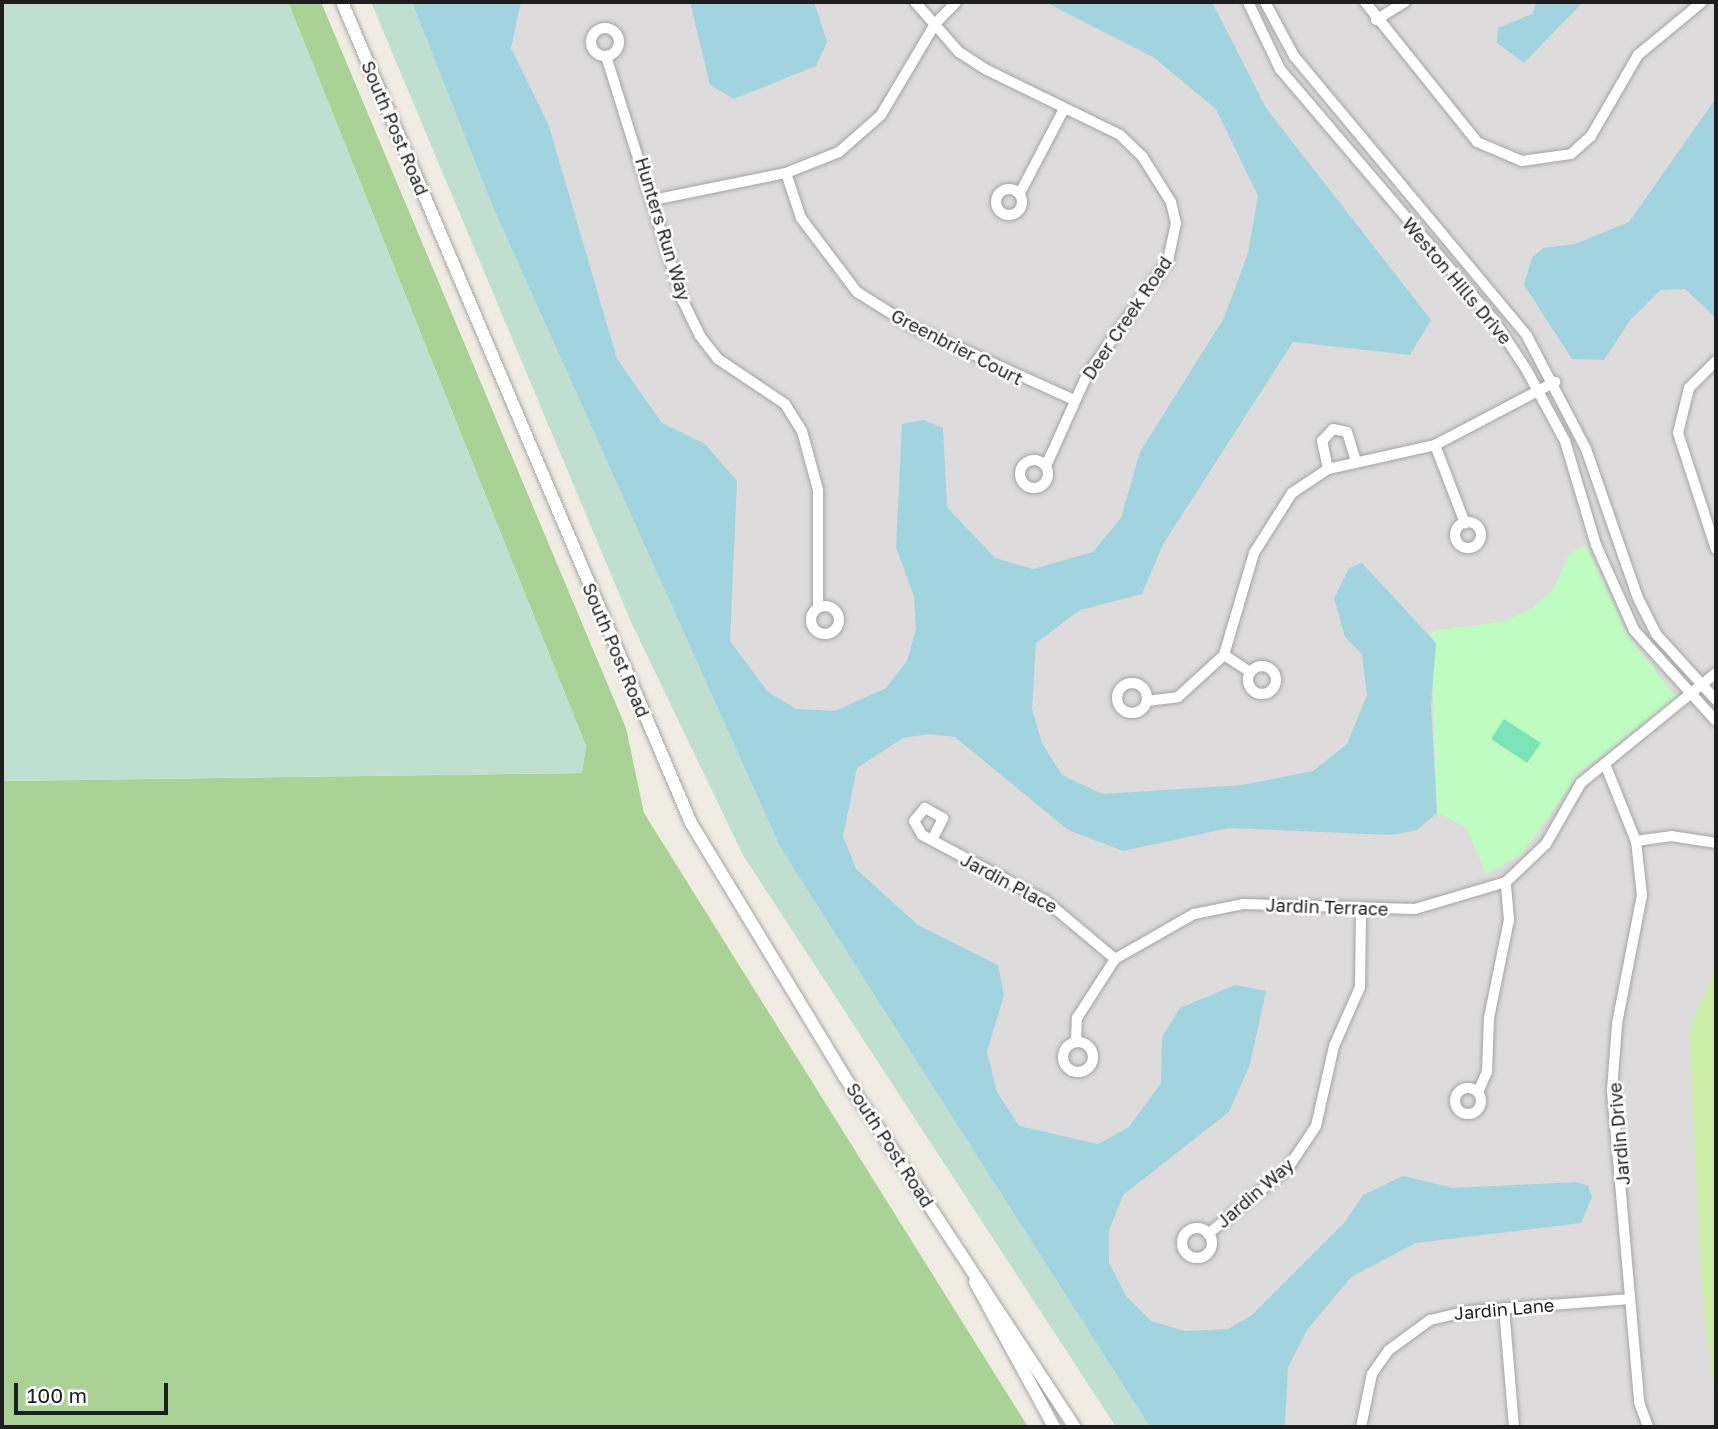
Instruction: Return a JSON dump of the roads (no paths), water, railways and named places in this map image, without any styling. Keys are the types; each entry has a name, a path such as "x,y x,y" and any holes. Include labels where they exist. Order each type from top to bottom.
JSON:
{"street":[{"name":"South Post Road","path":"342,2 691,823 965,1260 1075,1427"},
{"name":"Deer Creek Road","path":"915,2 986,71 1064,109 1096,120 1143,156 1171,202 1176,223 1167,261 1074,400 1060,446 1046,466"},
{"path":"653,200 786,173 839,152 865,132 935,24 956,2"},
{"name":"Weston Hills Drive","path":"1248,2 1280,69 1493,319 1538,390 1565,441 1597,545 1628,618 1689,697 1716,721"},
{"name":"Weston Hills Drive","path":"1265,2 1294,56 1486,283 1555,382 1637,598 1656,634 1716,700"},
{"path":"1365,2 1376,20 1477,142 1501,156 1547,161 1571,154 1591,136 1638,55 1702,2"},
{"path":"1376,20 1405,2"},
{"name":"Hunters Run Way","path":"606,56 683,301 700,336 718,359 785,404 802,431 818,491 818,607"},
{"path":"1020,193 1064,109"},
{"name":"Greenbrier Court","path":"786,173 801,218 857,292 911,326 1074,400"},
{"path":"1716,361 1689,388 1678,433 1716,549"},
{"path":"1147,701 1178,696 1224,655 1270,521 1292,493 1328,469 1435,445 1555,382"},
{"path":"1328,469 1322,441 1333,429 1347,432 1356,461"},
{"path":"1435,445 1465,523"},
{"path":"1224,655 1250,672"},
{"name":"Jardin Terrace","path":"1076,1042 1077,1018 1115,959 1166,925 1224,906 1361,911 1415,909 1506,882 1546,844 1568,800 1605,764 1716,673"},
{"name":"Jardin Drive","path":"1605,764 1636,841 1642,895 1617,1024 1612,1091 1639,1402 1648,1427"},
{"name":"Jardin Place","path":"934,836 972,866 1046,901 1115,959"},
{"path":"1636,841 1671,836 1716,843"},
{"path":"1478,1092 1487,1072 1489,1018 1509,920 1506,882"},
{"name":"Jardin Way","path":"1208,1234 1288,1168 1316,1126 1334,1046 1360,987 1361,911"},
{"name":"South Post Road","path":"965,1260 1054,1427"},
{"name":"Jardin Lane","path":"1361,1427 1372,1374 1413,1329 1446,1313 1630,1299"},
{"path":"1504,1308 1514,1427"}],"water":[{"path":"412,2 521,2 511,48 549,126 617,359 662,423 705,444 737,481 730,641 768,692 796,709 835,711 886,688 907,661 916,629 914,596 896,548 902,424 924,420 943,428 947,507 995,558 1033,569 1093,552 1121,518 1140,452 1224,318 1248,253 1258,196 1216,109 1153,57 1045,2 1212,2 1266,108 1431,320 1410,355 1293,342 1162,546 1142,594 1080,610 1036,643 1032,709 1042,743 1062,775 1102,794 1243,785 1313,771 1347,744 1367,695 1362,654 1345,637 1334,598 1349,568 1362,563 1436,643 1431,705 1437,813 1417,830 1391,835 1229,828 1123,851 1068,830 955,737 929,734 903,738 857,768 843,836 856,869 918,925 998,965 1004,995 987,1052 997,1092 1019,1126 1098,1144 1129,1127 1161,1083 1162,1037 1180,1008 1235,985 1266,991 1250,1064 1229,1112 1123,1195 1109,1230 1109,1263 1126,1296 1151,1321 1185,1331 1228,1329 1252,1315 1345,1222 1363,1195 1403,1176 1453,1188 1578,1182 1588,1186 1592,1197 1581,1223 1416,1243 1351,1277 1307,1330 1288,1367 1285,1427 1150,1427 780,847 491,202"},
{"path":"690,2 814,2 827,42 816,66 734,99 710,85"},
{"path":"1536,2 1583,2 1524,63 1497,43 1498,28 1533,14"},
{"path":"1716,98 1716,318 1685,289 1661,290 1631,319 1604,360 1572,359 1524,285 1532,258 1543,248 1575,244 1629,222"}]}
